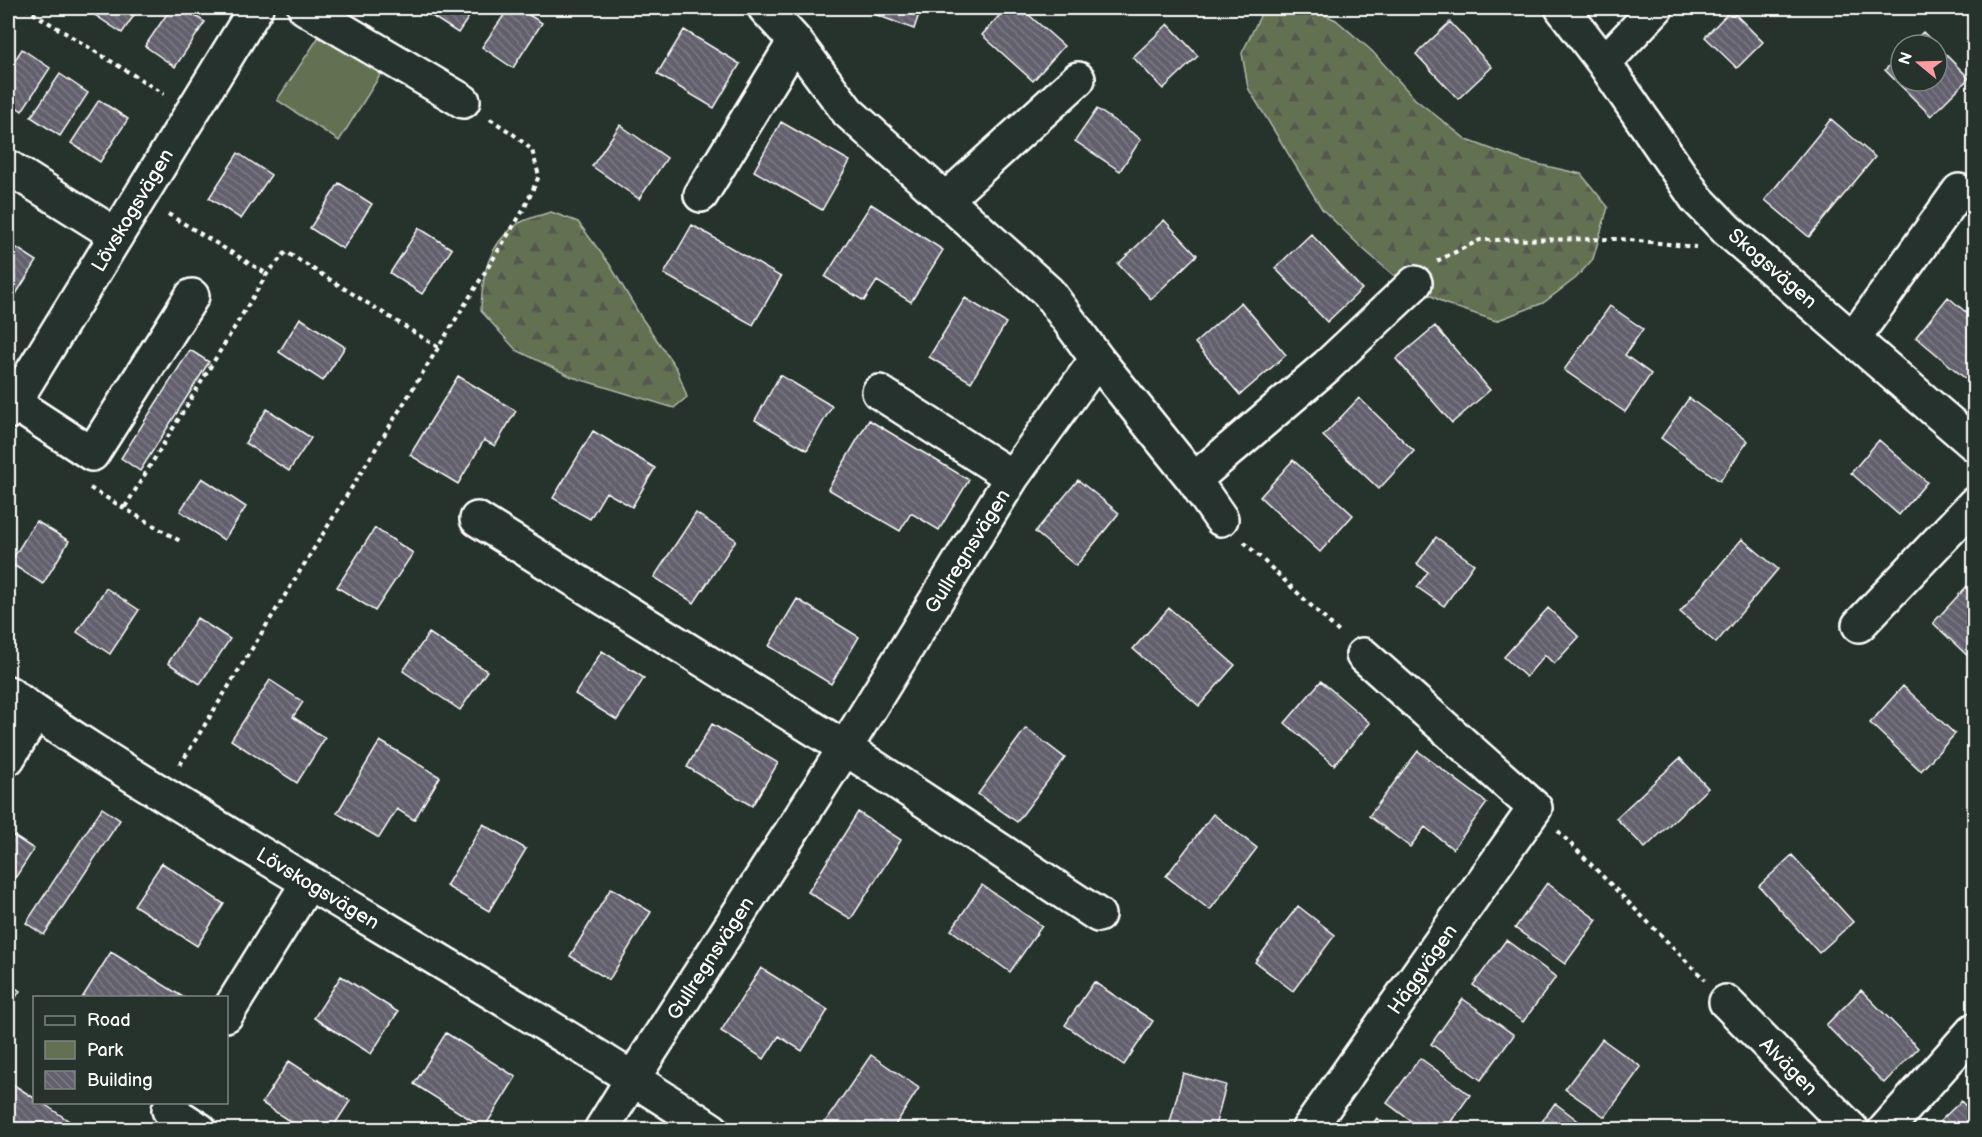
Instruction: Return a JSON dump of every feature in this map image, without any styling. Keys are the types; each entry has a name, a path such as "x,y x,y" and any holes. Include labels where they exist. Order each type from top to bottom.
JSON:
{"street":[{"name":"Lövskogsvägen","path":"10,408 256,8"},
{"path":"305,8 463,101"},
{"path":"765,8 795,41 848,112 1048,292 1097,359 1194,480 1221,519"},
{"name":"Skogsvägen","path":"1562,8 1604,63 1696,198 1727,230 1974,444"},
{"path":"1604,63 1656,8"},
{"path":"701,195 795,41"},
{"path":"945,200 1078,79"},
{"path":"8,167 116,235"},
{"path":"1854,338 1959,191"},
{"path":"1194,480 1327,366 1415,283"},
{"path":"10,408 92,454 192,296"},
{"name":"Gullregnsvägen","path":"633,1078 846,748 1012,477 1097,359"},
{"path":"879,392 1012,477"},
{"path":"1860,625 1974,504"},
{"path":"477,519 846,748 1098,915"},
{"path":"1363,655 1535,807"},
{"name":"Lövskogsvägen","path":"8,693 35,713 162,794 633,1078 712,1130"},
{"path":"8,758 35,713"},
{"name":"Häggvägen","path":"1308,1130 1535,807"},
{"path":"228,1013 308,883"},
{"name":"Alvägen","path":"1726,1002 1852,1130"},
{"path":"1886,1130 1974,1030"},
{"path":"601,1130 633,1078"},
{"path":"172,1104 169,1110 200,1130"}],"path":[{"path":"25,8 192,111"},
{"path":"162,794 524,209 539,176 532,150 513,134 463,101"},
{"path":"140,197 267,274"},
{"path":"1415,283 1438,260 1480,240 1621,238 1700,248 1727,230"},
{"path":"125,507 267,274 286,252 439,348"},
{"path":"86,486 180,541"},
{"path":"1221,519 1265,564 1363,655"},
{"path":"1535,807 1726,1002"}],"green space":[{"path":"1264,8 1310,8 1336,20 1372,51 1415,99 1467,140 1524,161 1581,174 1608,207 1593,259 1576,278 1543,303 1496,321 1446,304 1392,274 1322,209 1248,88 1242,53"},
{"path":"322,32 384,69 339,141 277,100"},
{"path":"551,212 578,222 610,265 641,317 677,369 687,397 674,408 572,377 516,350 481,311 485,273 493,251 500,241 519,223"}],"building":[{"path":"96,8 139,8 122,33 92,13"},
{"path":"171,8 182,8 205,22 175,67 145,46"},
{"path":"431,8 475,8 458,33 427,13"},
{"path":"509,8 518,8 542,23 513,68 482,47"},
{"path":"876,8 921,8 914,29 874,14"},
{"path":"1006,8 1021,8 1064,46 1033,81 982,35"},
{"path":"1731,10 1763,42 1737,68 1705,37"},
{"path":"1450,22 1492,67 1458,99 1416,54"},
{"path":"1168,24 1198,56 1163,89 1133,57"},
{"path":"684,30 740,64 714,108 657,74"},
{"path":"22,49 50,68 22,111 8,101 8,71"},
{"path":"1949,58 1969,78 1931,116 1908,93 1949,93"},
{"path":"60,74 88,93 60,136 31,117"},
{"path":"99,100 128,119 100,162 71,143"},
{"path":"1097,109 1141,139 1120,171 1075,141"},
{"path":"1831,119 1875,157 1809,237 1765,200"},
{"path":"781,122 850,161 822,210 754,171"},
{"path":"620,125 667,158 639,199 592,166"},
{"path":"238,153 271,175 241,219 209,198"},
{"path":"339,183 372,204 343,249 310,228"},
{"path":"871,204 943,250 911,302 877,281 864,301 825,277"},
{"path":"1164,220 1197,255 1151,299 1118,264"},
{"path":"692,225 781,277 753,325 664,274"},
{"path":"419,228 452,249 422,294 390,273"},
{"path":"1311,234 1362,289 1327,322 1275,268"},
{"path":"9,243 37,261 9,305 8,303"},
{"path":"1948,297 1974,319 1974,386 1916,337"},
{"path":"965,298 1006,323 971,382 929,357"},
{"path":"1241,302 1286,355 1240,395 1195,343"},
{"path":"1610,306 1643,329 1625,355 1651,374 1625,412 1564,370"},
{"path":"300,318 345,347 323,381 279,352"},
{"path":"1435,326 1490,390 1452,423 1396,359"},
{"path":"190,350 209,362 140,471 121,458"},
{"path":"780,375 832,406 807,450 755,420"},
{"path":"458,376 516,411 495,446 484,440 458,484 410,455"},
{"path":"1359,398 1414,451 1379,489 1323,436"},
{"path":"1689,398 1748,441 1720,481 1661,438"},
{"path":"267,409 311,438 289,471 245,443"},
{"path":"869,420 969,480 939,530 911,513 900,531 828,489"},
{"path":"593,431 655,468 632,507 606,492 590,519 553,498"},
{"path":"1879,440 1927,482 1899,515 1851,473"},
{"path":"1293,460 1353,515 1320,552 1260,497"},
{"path":"202,478 246,507 224,540 180,511"},
{"path":"1078,480 1119,513 1076,566 1035,532"},
{"path":"696,513 736,540 694,603 654,577"},
{"path":"36,521 69,541 43,584 10,563"},
{"path":"375,528 413,553 375,611 337,587"},
{"path":"1436,537 1474,564 1444,606 1417,587 1428,572 1417,564"},
{"path":"1742,539 1778,569 1716,643 1680,612"},
{"path":"1967,586 1974,593 1974,662 1933,623"},
{"path":"106,588 139,610 110,654 77,632"},
{"path":"797,599 859,637 831,684 769,646"},
{"path":"1169,608 1235,665 1199,706 1133,649"},
{"path":"1548,608 1579,637 1554,664 1545,655 1526,677 1504,657"},
{"path":"197,618 230,639 200,684 168,663"},
{"path":"429,633 487,671 460,710 403,671"},
{"path":"602,651 644,678 617,720 575,694"},
{"path":"270,680 303,702 293,717 325,738 297,783 231,740"},
{"path":"1321,681 1370,723 1334,765 1285,723"},
{"path":"1903,686 1955,734 1921,771 1870,723"},
{"path":"712,724 778,763 752,806 687,767"},
{"path":"1026,728 1065,758 1017,822 978,794"},
{"path":"380,741 440,777 414,820 397,809 379,838 337,813"},
{"path":"1418,751 1487,803 1453,849 1425,827 1410,847 1369,816"},
{"path":"1680,758 1708,788 1645,848 1616,818"},
{"path":"102,808 120,820 44,935 26,923"},
{"path":"858,812 901,840 851,919 808,892"},
{"path":"1213,814 1257,848 1210,910 1166,876"},
{"path":"483,824 526,849 489,911 446,886"},
{"path":"12,835 34,849 8,889 8,843"},
{"path":"1792,855 1853,922 1819,953 1759,886"},
{"path":"162,863 224,904 197,946 134,905"},
{"path":"1547,883 1597,920 1565,964 1515,928"},
{"path":"982,885 1042,926 1010,972 951,930"},
{"path":"611,888 651,912 609,980 570,956"},
{"path":"1298,906 1335,935 1293,991 1255,962"},
{"path":"1506,940 1556,977 1523,1022 1473,985"},
{"path":"111,952 181,996 83,996"},
{"path":"761,968 828,1010 802,1051 779,1036 764,1059 721,1031"},
{"path":"341,976 398,1012 371,1054 314,1018"},
{"path":"1094,982 1153,1021 1124,1065 1065,1025"},
{"path":"8,983 20,991 8,1009"},
{"path":"1861,990 1918,1048 1884,1083 1826,1025"},
{"path":"1463,999 1514,1035 1481,1080 1431,1044"},
{"path":"446,1033 516,1077 484,1128 414,1084"},
{"path":"1602,1039 1641,1067 1605,1117 1565,1089"},
{"path":"871,1055 919,1088 892,1130 837,1130 825,1122"},
{"path":"1420,1058 1470,1095 1445,1130 1423,1130 1387,1103"},
{"path":"289,1061 350,1101 331,1130 303,1130 262,1103"},
{"path":"1183,1073 1226,1085 1214,1130 1168,1130"},
{"path":"11,1083 33,1097 33,1104 44,1104 72,1123 68,1130 8,1130 8,1089"},
{"path":"1961,1101 1974,1115 1974,1130 1931,1130"},
{"path":"1555,1103 1590,1130 1536,1130"},
{"path":"1377,1118 1393,1130 1368,1130"},
{"path":"969,1122 979,1130 964,1130"}]}
